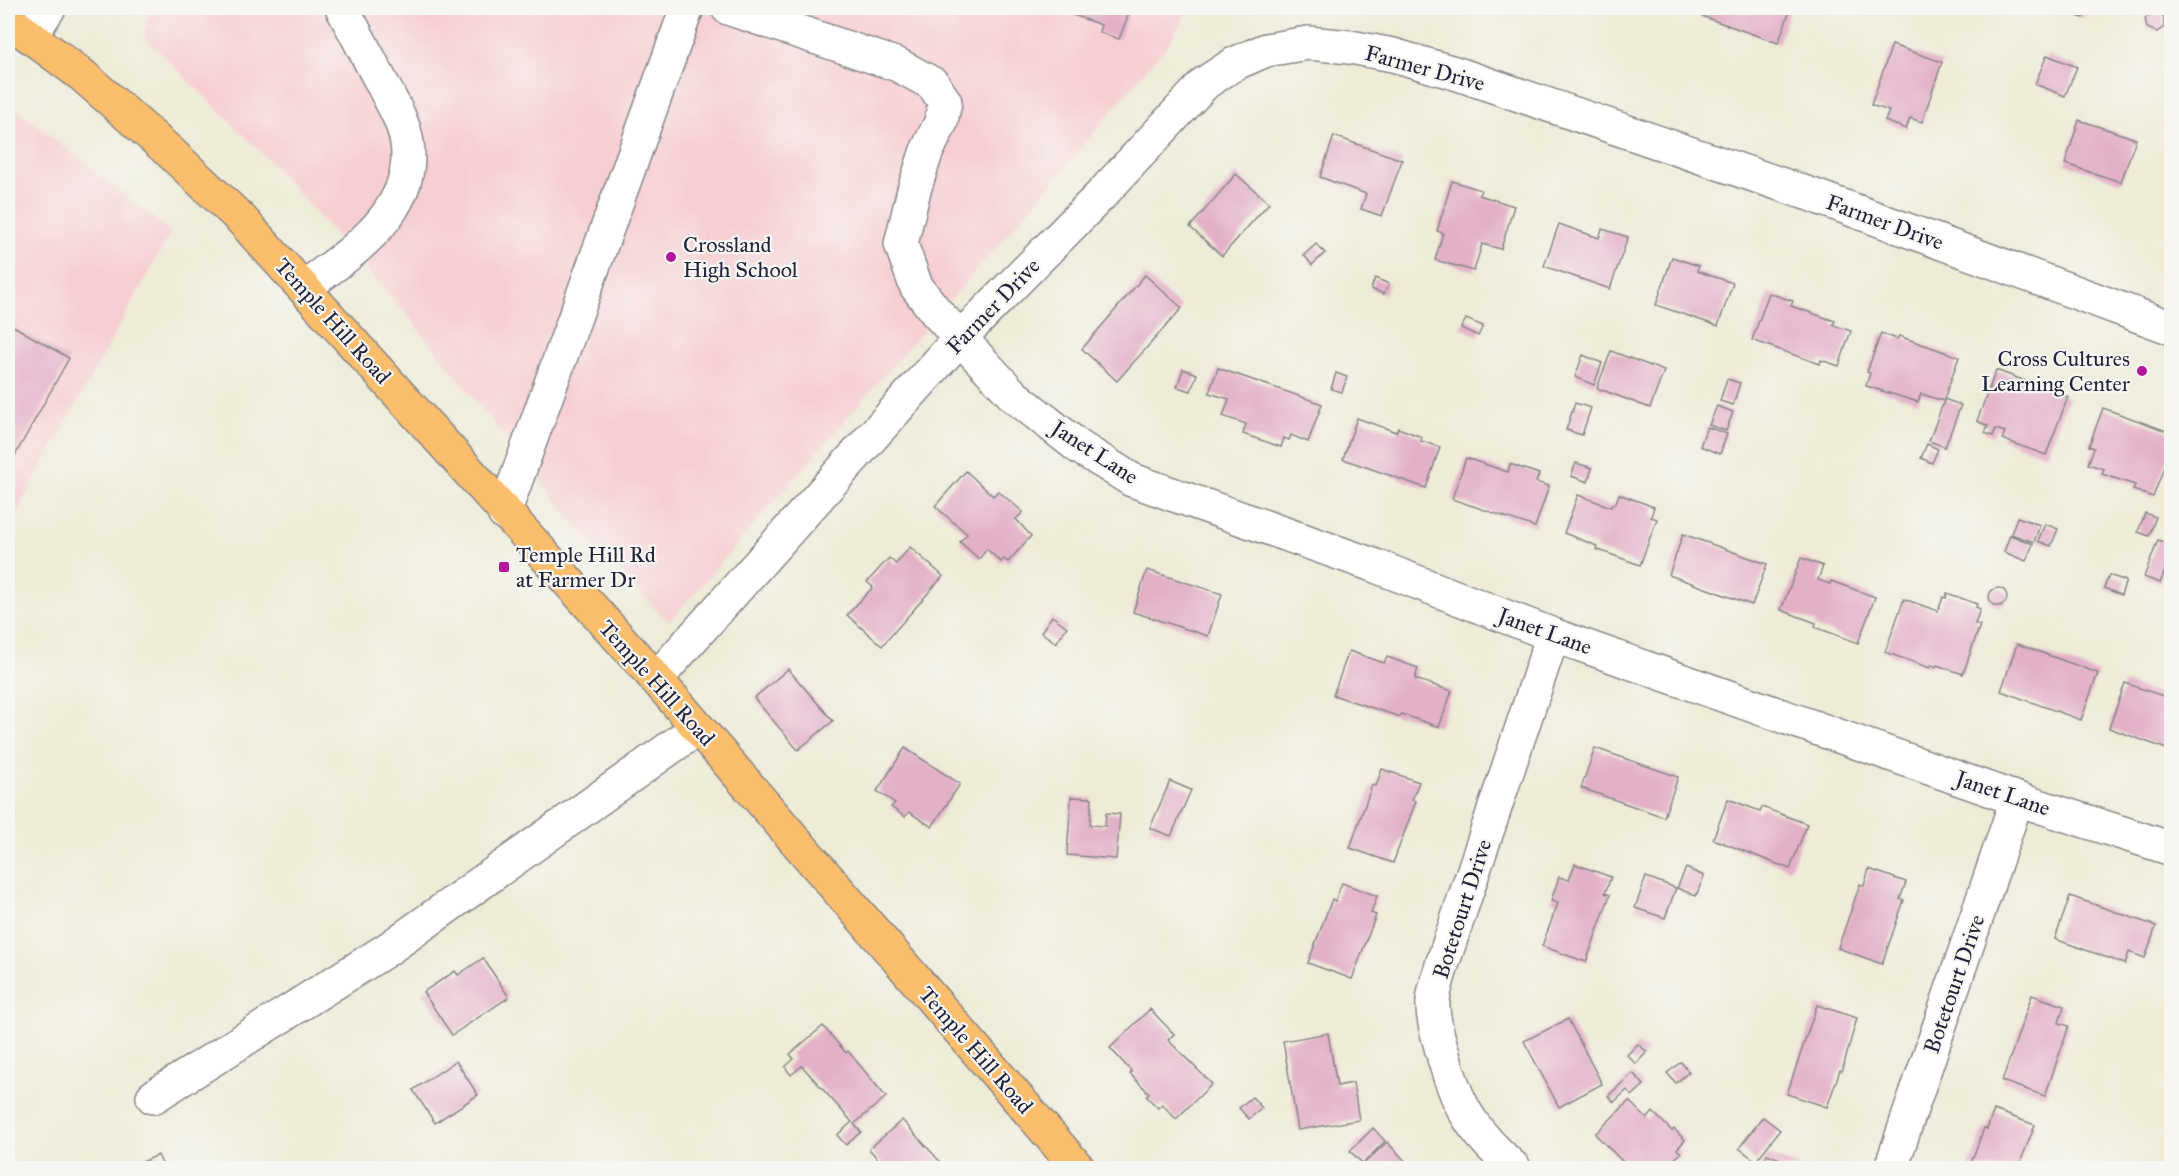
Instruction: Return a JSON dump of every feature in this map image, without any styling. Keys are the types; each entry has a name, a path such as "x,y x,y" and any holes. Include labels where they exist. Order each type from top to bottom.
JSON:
{"main road":[{"name":"Temple Hill Road","path":"19,28 82,75 171,153 241,219 656,679 1078,1168"}],"street":[{"path":"19,28 49,8"},
{"path":"304,287 341,261 378,226 400,194 406,179 409,160 407,141 400,118 342,8"},
{"path":"504,513 687,8"},
{"name":"Janet Lane","path":"728,8 898,65 933,84 945,102 940,122 926,153 914,190 901,244 916,286 936,312 1014,396 1079,447 1132,480 1373,565 1553,634 2017,799 2172,849"},
{"name":"Farmer Drive","path":"656,679 960,338 1101,195 1205,83 1234,64 1266,50 1308,43 1393,55 1469,78 1815,196 2172,328"},
{"name":"Botetourt Drive","path":"1514,1168 1489,1146 1469,1120 1456,1096 1437,1032 1433,1001 1442,965 1553,634"},
{"path":"153,1097 388,949 698,728"},
{"name":"Botetourt Drive","path":"1891,1168 2017,799"}],"shaded area":[{"name":"Crossland High School","path":"150,8 1188,8 1172,39 1039,198 669,622 589,541 408,316 266,157 144,37"},
{"path":"8,102 171,232 8,528"}],"building":[{"path":"1054,8 1131,8 1119,39 1099,32 1101,25"},
{"path":"1698,8 1791,8 1778,43 1696,14"},
{"path":"2056,8 2087,8 2083,18"},
{"path":"2155,12 2164,16 2164,27 2157,32 2147,28 2145,18"},
{"path":"1892,45 1942,62 1922,122 1910,118 1906,129 1885,121 1889,111 1871,105"},
{"path":"2047,55 2077,67 2065,96 2035,84"},
{"path":"2079,120 2136,139 2121,182 2065,164"},
{"path":"1334,136 1402,160 1382,216 1361,209 1366,194 1320,177"},
{"path":"1236,174 1269,203 1222,256 1190,227"},
{"path":"1452,181 1481,190 1479,195 1514,206 1501,249 1482,244 1474,271 1435,260 1443,233 1437,231"},
{"path":"1559,224 1599,238 1602,229 1628,237 1610,289 1544,266"},
{"path":"1316,244 1325,253 1312,265 1304,255"},
{"path":"1672,257 1699,266 1697,271 1733,283 1718,326 1656,305"},
{"path":"1145,275 1182,308 1117,381 1082,349"},
{"path":"1375,278 1389,284 1384,294 1371,289"},
{"path":"1769,293 1793,301 1791,306 1835,321 1833,325 1851,331 1839,366 1821,360 1820,364 1752,340"},
{"path":"1466,319 1483,326 1478,336 1461,328"},
{"path":"8,323 69,358 8,468"},
{"path":"1881,333 1897,339 1899,336 1959,357 1944,399 1961,405 1945,447 1929,441 1944,401 1921,394 1918,402 1866,386 1870,373 1867,372"},
{"path":"1611,351 1664,371 1650,408 1597,388"},
{"path":"1583,355 1602,363 1594,385 1575,377"},
{"path":"1218,368 1322,404 1308,442 1291,435 1289,440 1284,438 1281,447 1243,434 1246,424 1223,416 1229,399 1209,393"},
{"path":"1183,369 1197,374 1191,391 1177,387"},
{"path":"1996,370 2068,397 2046,455 2002,439 2005,432 1996,429 1993,436 1985,433 1988,426 1977,421"},
{"path":"1336,373 1347,377 1342,392 1331,389"},
{"path":"1727,379 1740,383 1733,405 1720,401"},
{"path":"1575,403 1591,408 1582,435 1566,430"},
{"path":"1717,406 1733,412 1726,431 1709,425"},
{"path":"2103,408 2172,433 2172,446 2153,497 2133,490 2135,485 2102,474 2104,469 2088,464 2094,448 2089,446"},
{"path":"1357,418 1396,432 1398,428 1422,437 1421,441 1440,447 1426,488 1343,459"},
{"path":"1707,427 1727,434 1720,454 1700,446"},
{"path":"1927,444 1938,449 1932,463 1921,458"},
{"path":"1466,458 1508,472 1510,464 1539,474 1536,482 1549,486 1535,527 1452,499"},
{"path":"1576,463 1592,468 1588,482 1571,476"},
{"path":"966,471 993,496 998,491 1023,512 1016,519 1031,536 1008,562 1004,559 1001,562 987,549 979,559 960,542 967,534 935,506"},
{"path":"1619,494 1654,507 1651,517 1657,519 1640,565 1596,549 1597,546 1564,533 1578,495 1611,507 1612,504 1615,505"},
{"path":"2145,513 2156,517 2149,536 2138,532"},
{"path":"2017,517 2040,525 2034,542 2011,534"},
{"path":"2045,524 2058,529 2051,546 2038,541"},
{"path":"1683,534 1767,564 1752,605 1669,575"},
{"path":"2010,535 2033,544 2026,561 2004,552"},
{"path":"2158,540 2172,545 2172,553 2160,583 2144,577"},
{"path":"910,547 943,576 882,646 847,615 873,587 867,582 889,558 896,564"},
{"path":"1801,558 1823,566 1818,580 1830,584 1831,581 1875,597 1858,643 1815,627 1816,623 1781,610"},
{"path":"1147,570 1222,594 1208,636 1133,612"},
{"path":"2109,575 2126,581 2121,595 2104,588"},
{"path":"1994,588 2002,588 2007,593 2005,604 1994,606 1989,601 1989,593"},
{"path":"1947,593 1977,604 1976,607 1980,609 1975,624 1980,625 1963,674 1937,665 1936,667 1931,665 1930,668 1885,652 1904,599 1938,611"},
{"path":"1052,616 1067,627 1056,643 1041,632"},
{"path":"2017,644 2098,673 2081,720 2001,691"},
{"path":"1349,651 1384,663 1387,657 1418,668 1415,679 1452,691 1439,727 1333,695"},
{"path":"788,669 833,721 798,750 754,698"},
{"path":"2125,683 2172,699 2172,751 2109,728"},
{"path":"905,748 960,784 932,827 909,812 905,817 891,807 895,803 877,791"},
{"path":"1595,748 1678,777 1664,817 1581,788"},
{"path":"1382,769 1419,782 1412,800 1416,801 1393,863 1350,848 1372,785 1376,786"},
{"path":"1170,781 1191,790 1171,836 1150,828"},
{"path":"1071,797 1092,798 1090,825 1105,826 1106,813 1120,814 1116,859 1067,855"},
{"path":"1728,799 1760,811 1762,807 1807,824 1790,869 1713,839"},
{"path":"1575,864 1611,877 1605,893 1610,895 1586,962 1542,946 1558,903 1551,901 1559,877 1569,880"},
{"path":"1686,868 1704,876 1696,896 1677,888"},
{"path":"1869,869 1906,882 1900,899 1904,900 1882,964 1838,948 1860,884 1864,886"},
{"path":"1646,877 1676,888 1665,918 1635,908"},
{"path":"1342,883 1377,896 1371,913 1376,915 1352,979 1308,963 1332,899 1335,901"},
{"path":"2070,896 2156,926 2145,958 2129,952 2125,964 2055,939"},
{"path":"483,958 509,997 452,1035 423,992 455,971 458,975"},
{"path":"2032,995 2064,1006 2059,1023 2069,1026 2045,1096 2002,1081"},
{"path":"1817,1005 1857,1018 1842,1071 1840,1070 1827,1107 1787,1094"},
{"path":"1150,1009 1174,1034 1168,1040 1212,1084 1176,1119 1162,1104 1158,1108 1146,1096 1149,1093 1130,1074 1132,1072 1110,1048"},
{"path":"1568,1019 1602,1084 1559,1107 1524,1041"},
{"path":"823,1026 846,1053 848,1051 886,1097 854,1124 861,1132 846,1145 837,1135 852,1122 802,1066 791,1075 785,1067 794,1059 790,1054"},
{"path":"1328,1033 1337,1086 1353,1083 1359,1120 1298,1130 1283,1041"},
{"path":"1638,1044 1647,1052 1636,1064 1627,1055"},
{"path":"456,1061 478,1095 435,1123 413,1090"},
{"path":"1681,1062 1689,1072 1676,1083 1667,1073"},
{"path":"1633,1073 1644,1085 1632,1096 1627,1090 1614,1102 1608,1096"},
{"path":"1252,1097 1262,1108 1249,1119 1239,1108"},
{"path":"1629,1101 1647,1119 1653,1112 1685,1140 1677,1149 1681,1153 1665,1168 1629,1168 1595,1134"},
{"path":"1994,1110 2035,1125 2018,1168 1969,1168 1984,1128 1987,1129"},
{"path":"1763,1117 1780,1130 1756,1161 1739,1148"},
{"path":"902,1120 946,1168 886,1168 869,1149"},
{"path":"1373,1128 1385,1141 1363,1164 1350,1151"},
{"path":"1387,1142 1412,1168 1359,1168"},
{"path":"1767,1154 1803,1168 1761,1168"},
{"path":"158,1155 164,1168 129,1168"}],"place":[{"name":"Crossland High School","path":"671,257"},
{"name":"Cross Cultures Learning Center","path":"2142,371"},
{"name":"Temple Hill Rd at Farmer Dr","path":"504,567"}]}
